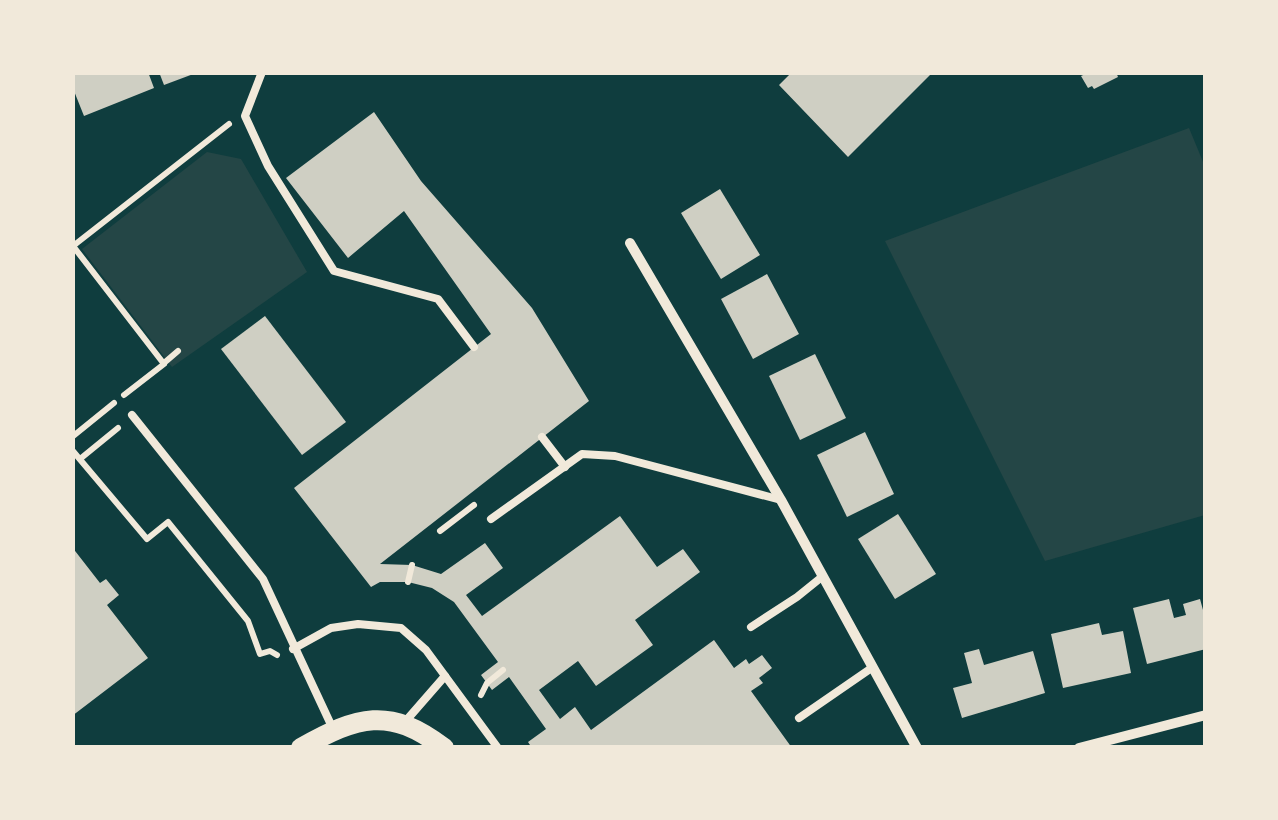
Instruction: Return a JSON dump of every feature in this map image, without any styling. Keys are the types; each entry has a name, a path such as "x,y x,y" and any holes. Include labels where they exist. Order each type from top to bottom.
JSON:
{"main road":[{"path":"301,748 334,730 368,720 404,722 444,748"}],"street":[{"path":"630,243 918,748"},
{"path":"1079,748 1206,715"}],"lane":[{"path":"262,72 245,116 268,166 334,271 438,299 474,347"},
{"path":"132,416 263,579 334,730"},
{"path":"542,438 565,466"},
{"path":"491,520 582,454 615,456 780,500"},
{"path":"751,627 798,597 822,576"},
{"path":"293,649 332,628 358,624 401,628 426,650 498,748"},
{"path":"799,718 873,667"},
{"path":"404,722 445,676"}],"path":[{"path":"164,364 73,246 219,129 245,116"},
{"path":"72,437 178,352"},
{"path":"80,459 132,416"},
{"path":"72,450 146,539 168,522 248,621 260,654 270,651 280,656"},
{"path":"440,531 476,504"},
{"path":"408,582 412,565"},
{"path":"480,696 487,683 503,670"}],"shaded area":[{"path":"1189,128 1206,169 1205,515 1045,561 885,241"},
{"path":"207,152 241,159 307,272 172,367 82,249"}],"building":[{"path":"72,72 148,72 154,88 84,116 72,86"},
{"path":"159,72 196,72 196,73 164,85"},
{"path":"792,72 933,72 848,157 779,85"},
{"path":"1116,72 1118,77 1094,89 1088,88 1081,76"},
{"path":"374,112 421,181 532,308 589,401 380,564 412,565 441,574 485,543 503,568 466,595 482,616 620,516 657,567 683,549 700,572 635,620 653,645 596,686 578,661 539,690 560,719 575,707 591,730 714,640 734,668 746,659 749,664 762,655 772,668 759,678 763,683 751,691 792,748 532,748 528,742 546,729 509,677 492,690 481,675 498,662 454,602 432,588 408,582 380,582 371,587 294,488 491,334 404,211 348,258 286,178"},
{"path":"720,189 760,255 721,279 681,213"},
{"path":"767,274 799,334 753,359 721,299"},
{"path":"265,316 346,422 302,455 221,349"},
{"path":"815,354 846,418 800,440 769,376"},
{"path":"865,432 894,494 847,517 817,455"},
{"path":"898,514 936,574 895,599 858,539"},
{"path":"72,547 100,583 106,579 119,595 107,605 148,658 72,716"},
{"path":"1169,599 1174,618 1186,615 1183,604 1200,599 1206,621 1206,649 1147,664 1133,608"},
{"path":"1099,623 1102,635 1123,631 1131,673 1063,688 1051,634"},
{"path":"979,649 984,665 1033,651 1045,693 962,718 953,688 972,683 964,653"}]}
